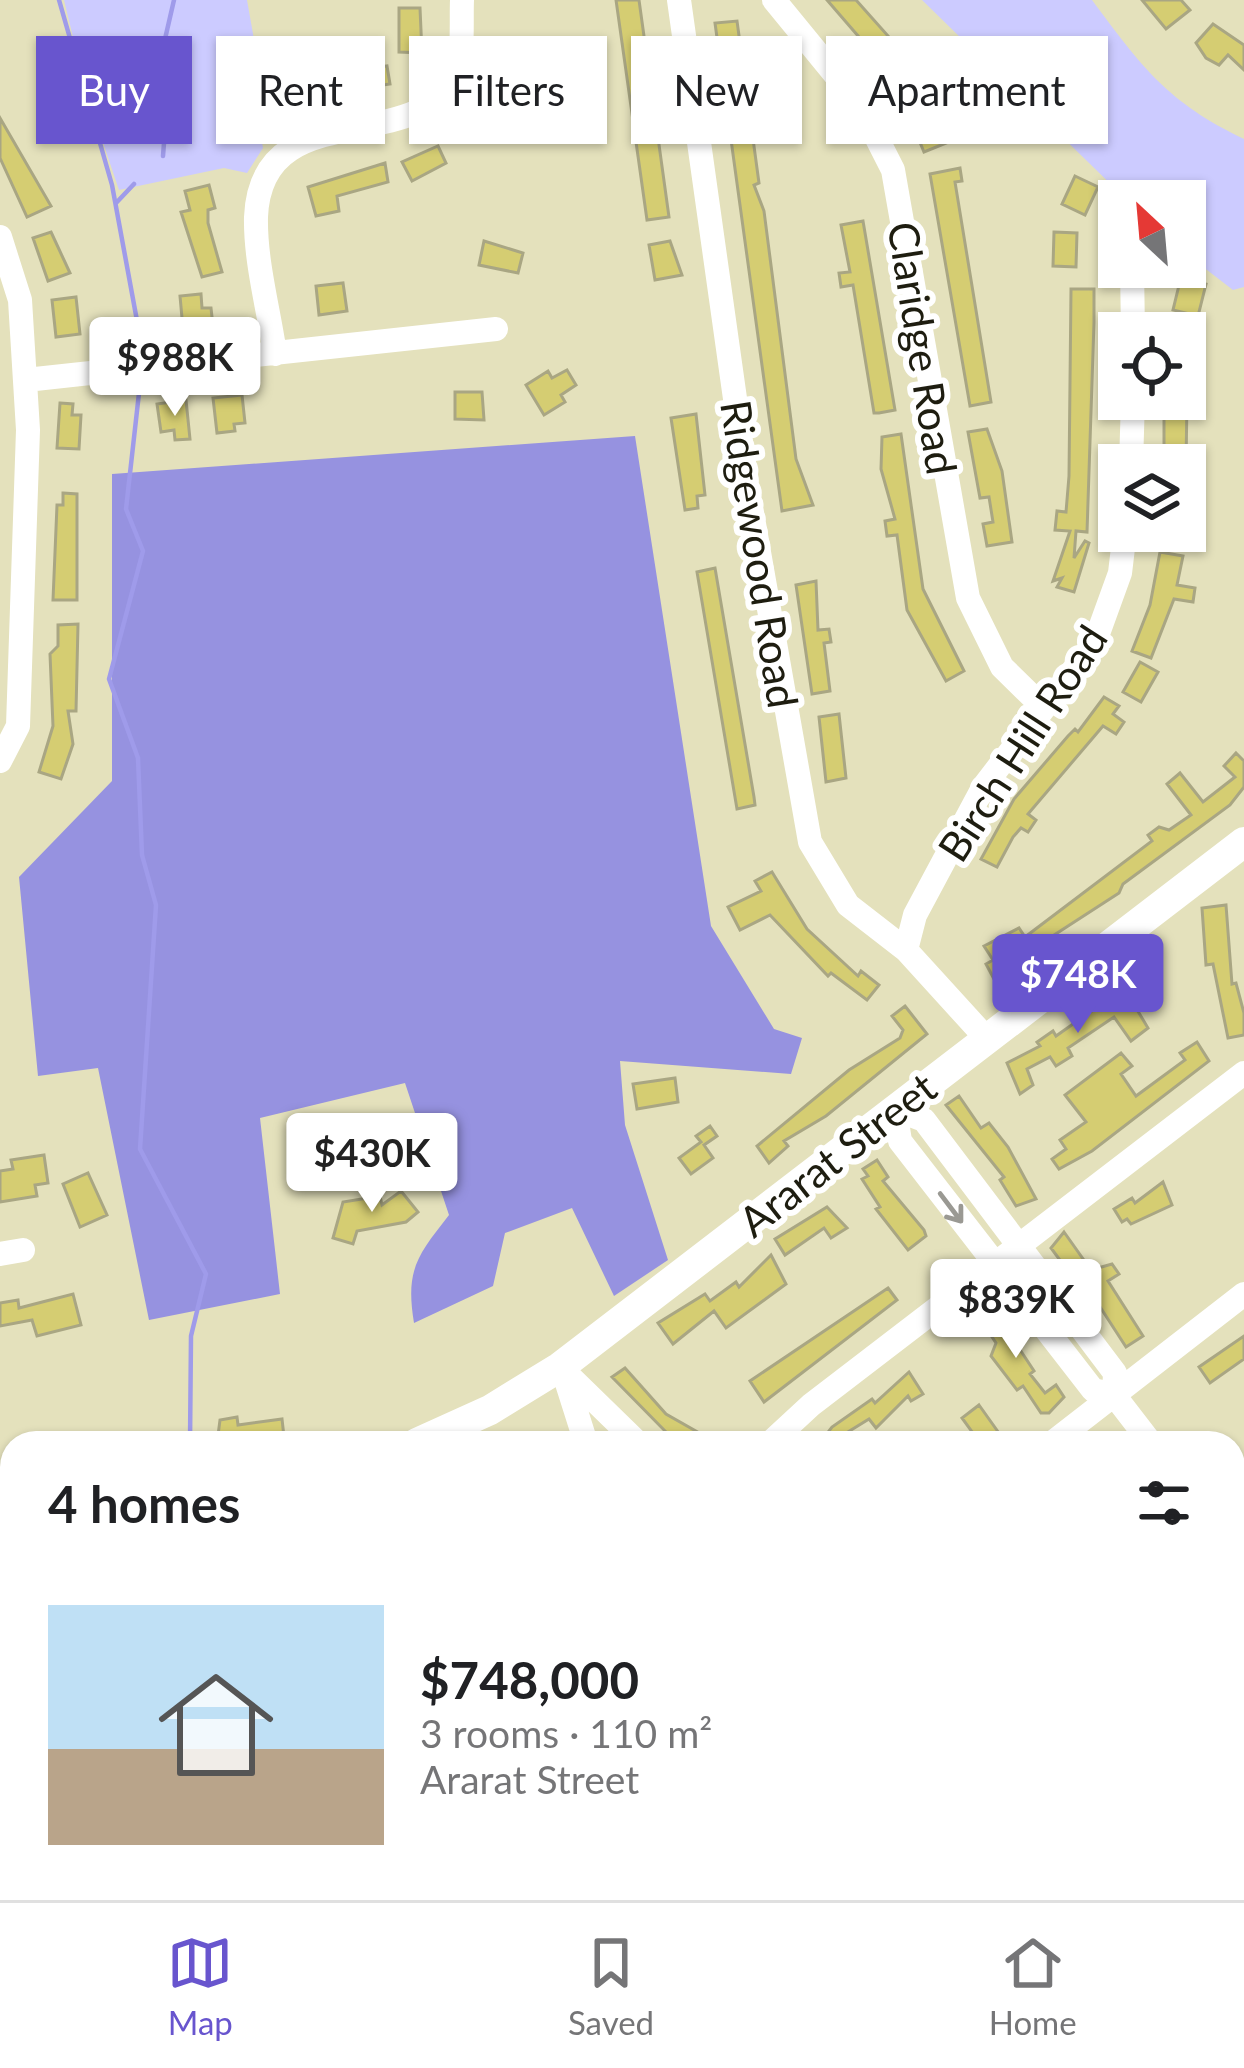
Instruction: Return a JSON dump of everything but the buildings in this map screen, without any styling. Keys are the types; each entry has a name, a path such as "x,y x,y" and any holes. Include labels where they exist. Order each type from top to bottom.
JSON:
{"main road":[{"name":"Ararat Street","path":"444,1431 490,1410 560,1367 1244,842"}],"street":[{"path":"275,355 256,216 267,177 285,154 310,138 333,129 415,115 440,96 456,74 462,0"},
{"name":"Ridgewood Road","path":"679,0 746,484 800,807 810,842 848,904 906,950 987,1039"},
{"name":"Claridge Road","path":"774,0 850,90 893,170 968,598 1001,667 1044,708"},
{"path":"0,237 20,300 26,380 19,709 14,742 0,761"},
{"path":"26,380 496,329"},
{"name":"Birch Hill Road","path":"906,950 915,914 975,802 1095,642 1120,573 1122,552"},
{"path":"783,1431 1244,1073"},
{"path":"896,1108 924,1120 1115,1373 1114,1395"},
{"path":"896,1108 900,1141 1093,1390 1114,1395 1142,1431"},
{"path":"1068,1431 1244,1294"},
{"path":"560,1367 582,1431"},
{"path":"560,1367 626,1431"}],"shaded area":[{"path":"64,0 247,0 253,36 216,36 216,144 262,144 247,173 224,168 119,190 104,144 192,144 192,36 73,36"},
{"path":"922,0 1092,0 1158,81 1195,111 1244,139 1244,287 1233,290 1206,269 1206,180 1106,180 1070,144 1108,144 1108,36 959,36"},
{"path":"635,436 711,926 774,1029 802,1038 791,1074 620,1061 625,1125 668,1260 614,1296 572,1208 505,1233 493,1286 414,1323 411,1289 416,1264 449,1215 405,1083 260,1118 280,1294 149,1320 98,1068 38,1076 19,877 112,781 112,474"}],"waterway":[{"path":"59,0 112,185 140,337"},
{"path":"163,156 170,64 165,39 174,0"},
{"path":"117,202 134,184"},
{"path":"139,393 126,509 143,551 109,679 138,758 142,855 156,905 140,1149 206,1274 191,1336 190,1431"}]}
